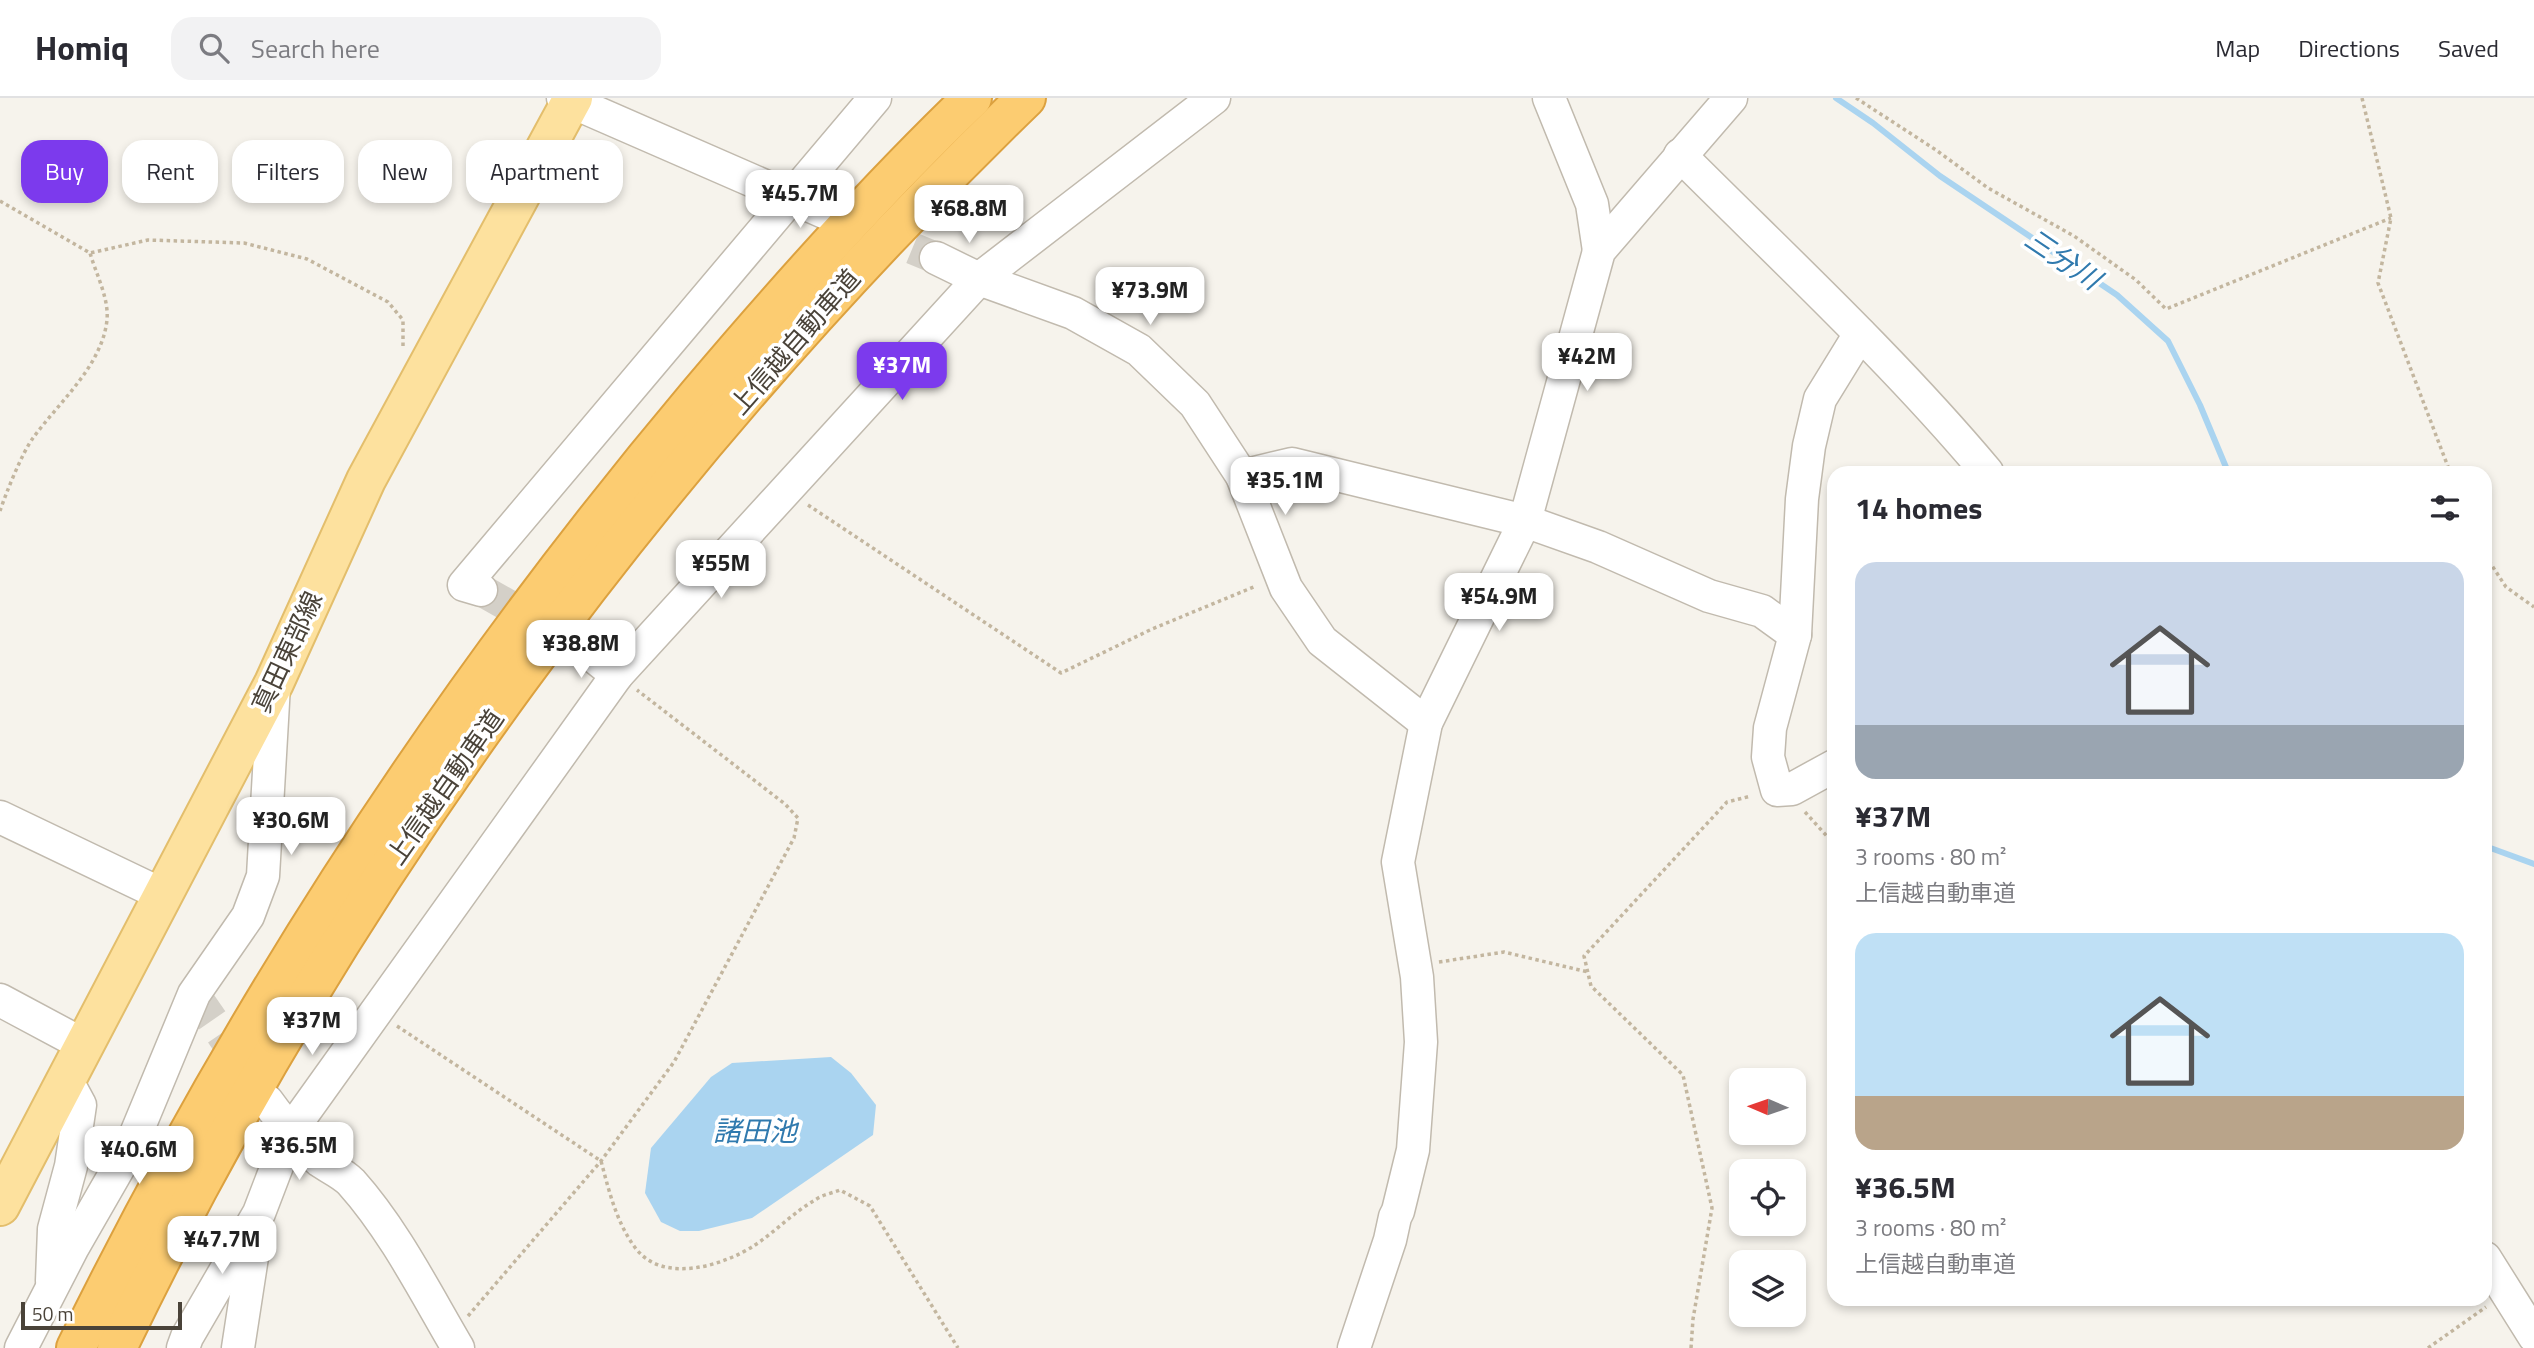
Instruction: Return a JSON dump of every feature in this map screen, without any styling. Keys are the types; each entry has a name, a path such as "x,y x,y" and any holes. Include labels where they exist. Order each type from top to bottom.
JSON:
{"highway":[{"name":"上信越自動車道","path":"75,1348 180,1146 261,1005 342,874 527,609 626,481 730,357 840,232 972,98"},
{"name":"上信越自動車道","path":"117,1348 149,1280 219,1149 293,1019 373,891 461,762 560,626 653,506 760,380 870,256 1027,98"}],"main road":[{"name":"真田東部線","path":"0,1206 274,683 366,480 569,100"}],"street":[{"path":"481,590 464,585 875,98"},
{"path":"183,1348 258,1213 290,1132 617,676 979,279 1214,98"},
{"path":"1354,1348 1398,1211 1413,1150 1421,1042 1415,966 1398,862 1426,723 1525,521 1599,251 1592,204 1549,98"},
{"path":"1599,251 1731,98"},
{"path":"569,100 831,215"},
{"path":"1680,155 1860,334 1982,466"},
{"path":"936,258 979,279 1073,313 1139,351 1195,404 1242,476 1286,588 1322,641 1426,723"},
{"path":"1827,769 1785,790 1769,757 1770,728 1795,635 1802,499 1809,446 1820,399 1860,334"},
{"path":"1242,476 1292,464 1525,521 1598,547 1709,596 1762,611 1795,635"},
{"path":"578,644 617,676"},
{"path":"21,1348 131,1146 194,994 248,916 263,876 274,683"},
{"path":"0,817 163,895"},
{"path":"0,1000 84,1045"},
{"path":"51,1290 54,1229 71,1166 80,1105 66,1079"},
{"path":"267,1101 290,1132 321,1161 348,1179 368,1203 390,1234 454,1342"},
{"path":"238,1348 258,1213"},
{"path":"2492,1269 2534,1336"}],"path":[{"path":"1856,98 1936,150 1988,188 2074,236 2136,280 2165,309 2391,218"},
{"path":"2362,98 2391,218 2378,283 2448,466"},
{"path":"0,201 90,253 105,301 107,319 102,342 86,370 31,440 0,511"},
{"path":"90,253 148,240 244,243 307,259 388,303 403,320 402,355"},
{"path":"786,490 1061,673 1152,629 1281,575"},
{"path":"2492,566 2506,587 2534,607"},
{"path":"454,1342 601,1161 674,1062 794,838 798,818 785,804 617,676"},
{"path":"1691,1348 1693,1319 1712,1208 1683,1075 1591,986 1584,956 1727,802 1785,790 1827,836"},
{"path":"1415,966 1504,952 1588,972"},
{"path":"377,1013 601,1161 610,1196 638,1252 663,1268 697,1269 724,1262 754,1246 815,1199 840,1190 870,1206 958,1348"},
{"path":"2492,1302 2506,1292"},
{"path":"2428,1348 2486,1306"}],"water":[{"name":"諸田池","path":"831,1057 851,1073 876,1105 873,1135 752,1218 699,1231 680,1231 661,1222 645,1193 651,1148 711,1077 732,1063"}],"waterway":[{"name":"三分川","path":"1836,98 1873,123 1940,176 2117,295 2168,341 2200,405 2225,466"},
{"name":"三分川","path":"2492,849 2534,864"}],"tunnel":[{"path":"868,230 936,258"},
{"path":"481,590 543,625"},
{"path":"194,994 247,1071"}]}
